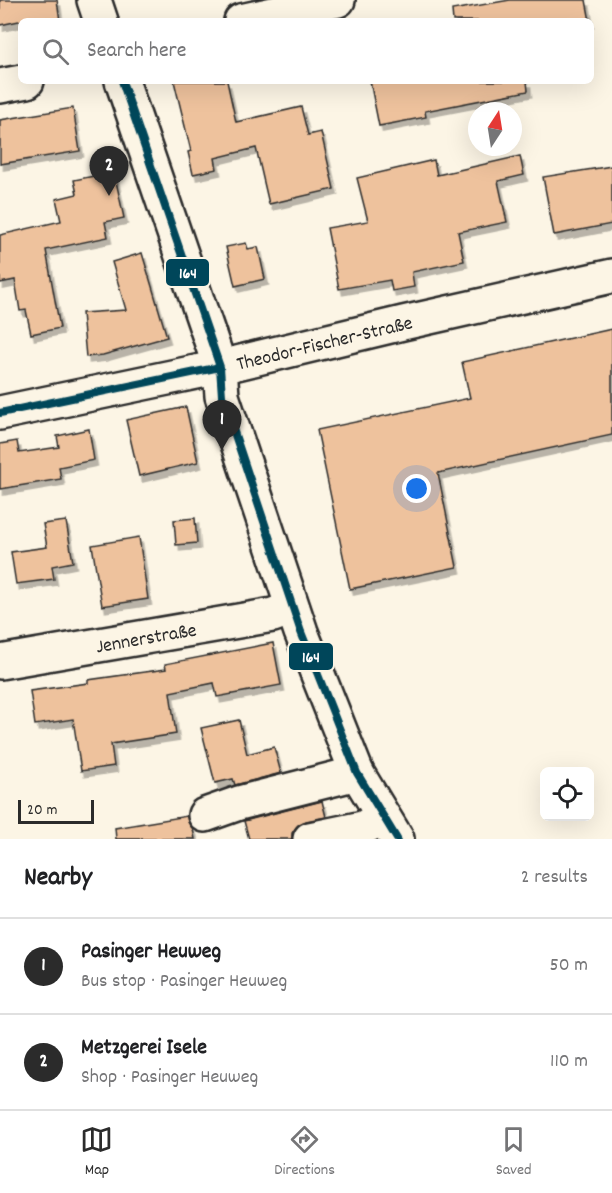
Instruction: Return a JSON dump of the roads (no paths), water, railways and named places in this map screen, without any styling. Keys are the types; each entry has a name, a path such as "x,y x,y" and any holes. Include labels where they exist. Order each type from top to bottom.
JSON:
{"street":[{"path":"94,0 101,18"},
{"path":"255,18 338,0"},
{"path":"0,86 18,83"},
{"path":"123,84 220,367 222,396 292,608 357,773 390,828"},
{"name":"Theodor-Fischer-Straße","path":"0,413 220,367 403,322 612,276"},
{"name":"Jennerstraße","path":"0,662 273,615 292,608"},
{"path":"205,815 239,803 357,773"},
{"path":"310,839 363,828 390,828"}],"place":[{"name":"Metzgerei Isele","path":"109,196"},
{"name":"Pasinger Heuweg","path":"222,450"}]}
